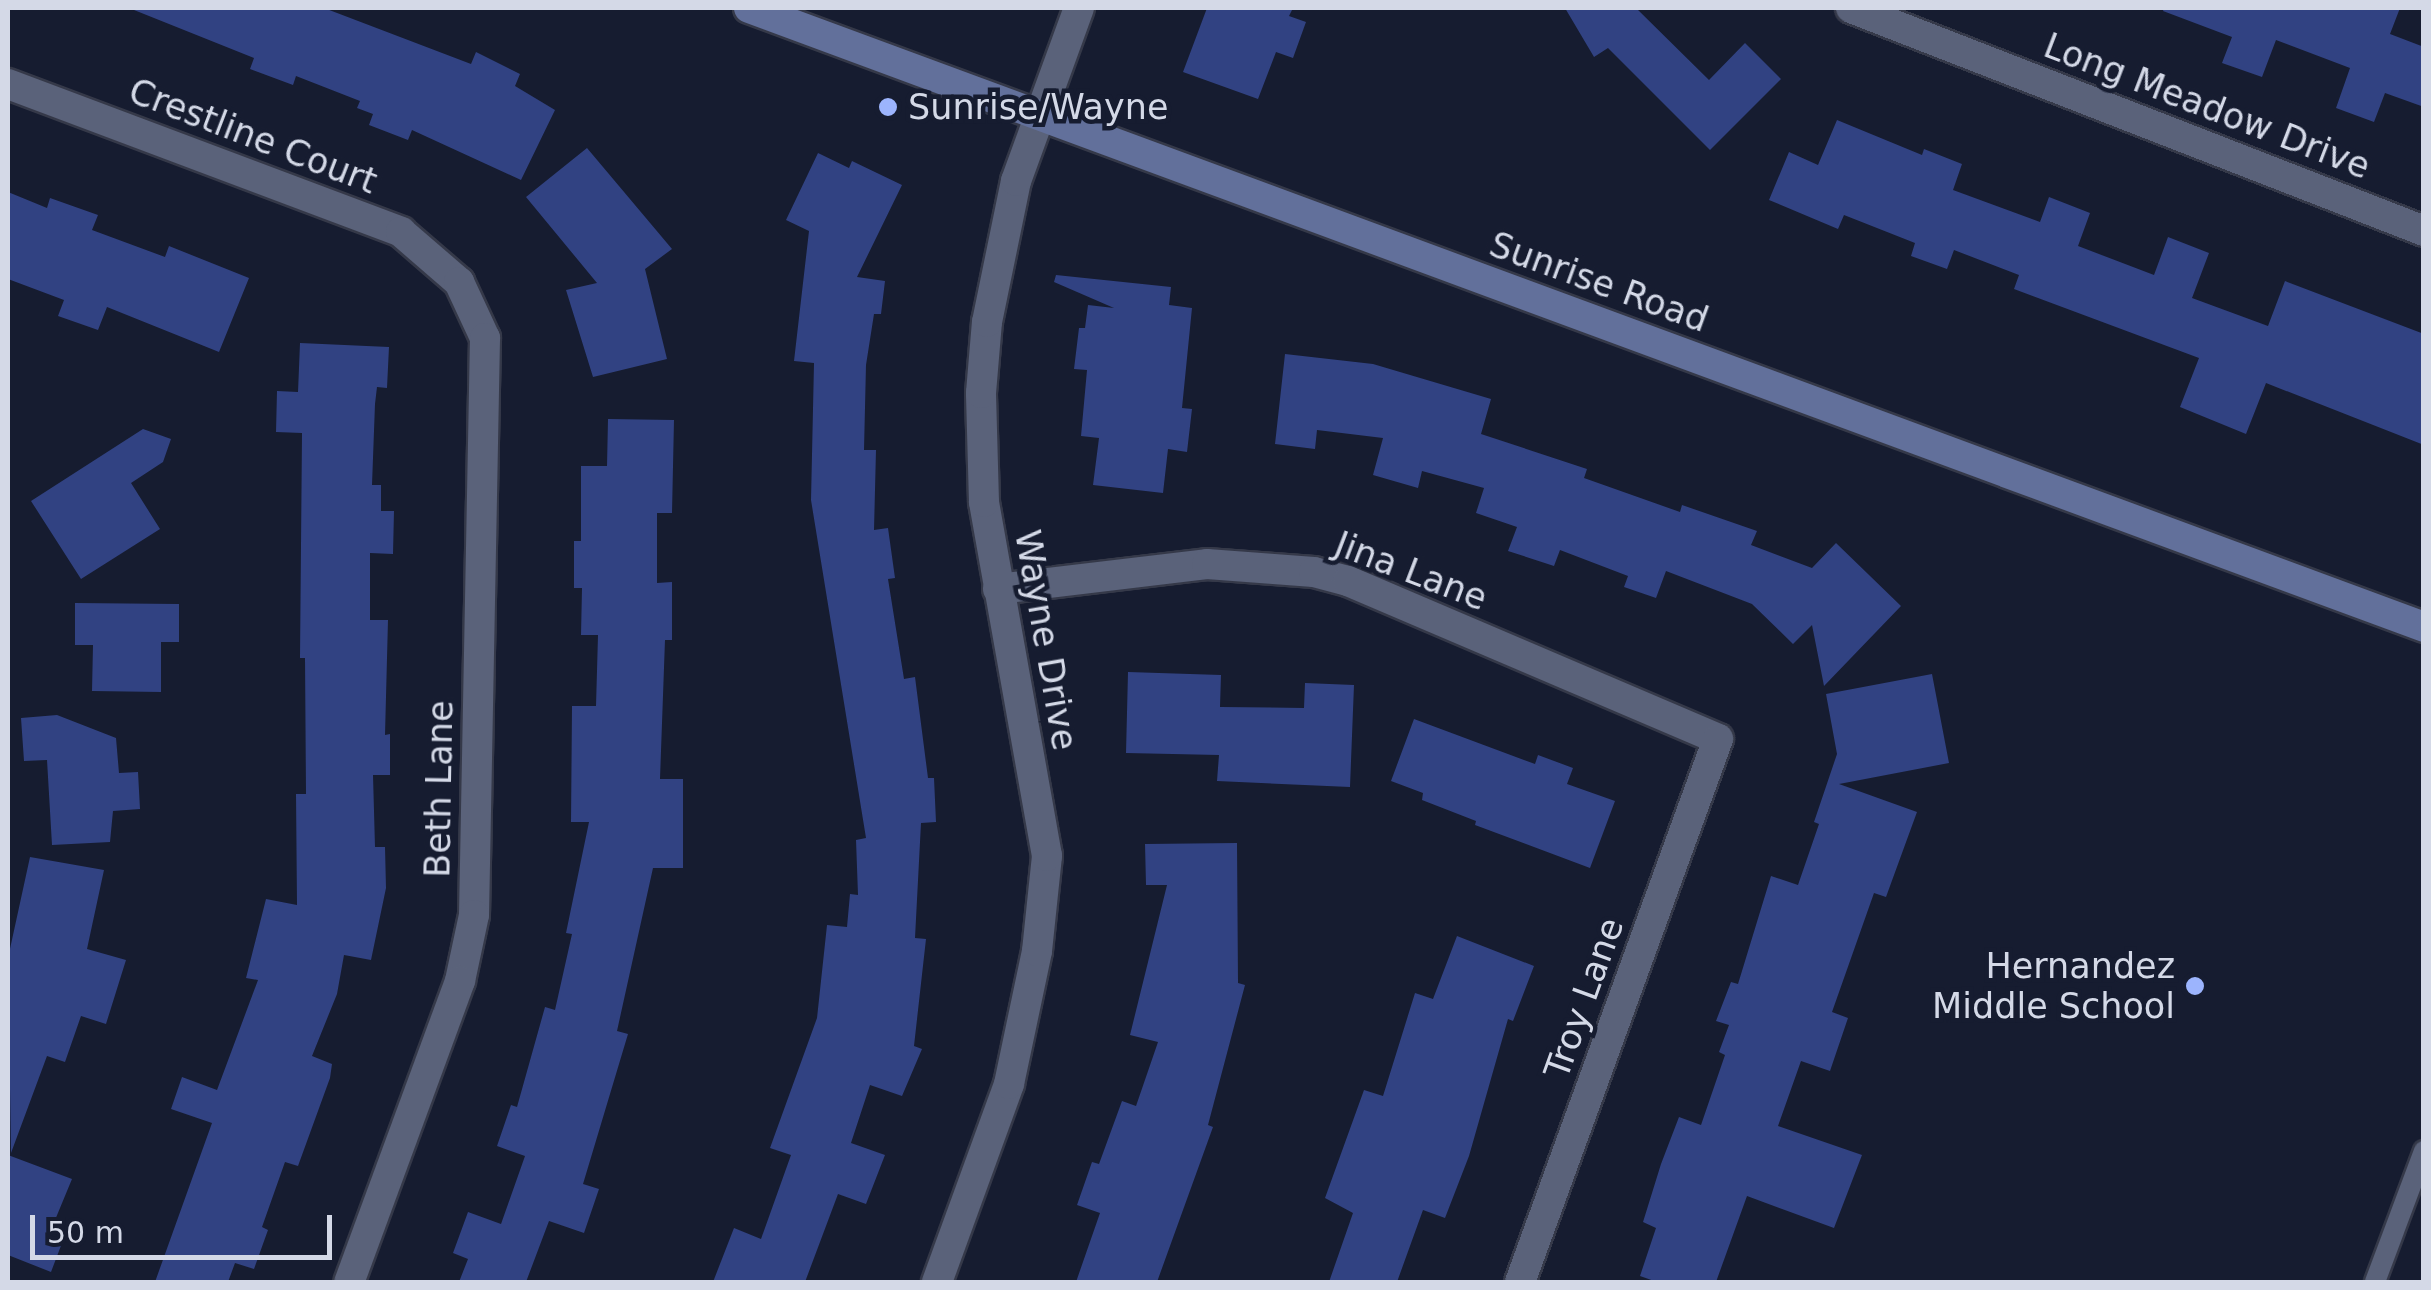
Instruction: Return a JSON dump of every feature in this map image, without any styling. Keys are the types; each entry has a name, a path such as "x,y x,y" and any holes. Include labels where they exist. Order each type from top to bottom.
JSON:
{"main road":[{"name":"Sunrise Road","path":"749,8 2424,627"}],"street":[{"name":"Wayne Drive","path":"937,1282 1009,1084 1037,951 1047,856 998,590 981,465 986,322 1016,181 1079,8"},
{"name":"Long Meadow Drive","path":"1851,8 2424,231"},
{"name":"Crestline Court","path":"8,84 401,232 459,282"},
{"name":"Beth Lane","path":"349,1282 460,981 474,915 486,338 459,282"},
{"name":"Jina Lane","path":"998,590 1207,564 1314,572 1348,582 1718,739"},
{"name":"Troy Lane","path":"1520,1282 1718,739"}],"lane":[{"path":"2374,1282 2424,1151"}],"building":[{"path":"129,8 324,8 471,64 476,52 520,74 515,86 555,110 521,180 412,130 408,140 369,125 373,114 357,108 360,101 296,76 293,85 250,69 254,58"},
{"path":"1207,8 1293,8 1289,16 1306,22 1293,58 1276,52 1258,99 1183,72"},
{"path":"1565,8 1636,8 1709,80 1745,43 1781,79 1710,150 1608,48 1594,57"},
{"path":"2400,8 2390,34 2424,47 2424,107 2385,93 2374,122 2336,108 2350,68 2276,40 2262,77 2222,63 2232,37 2163,11"},
{"path":"1837,120 1922,155 1924,149 1962,164 1953,190 2040,222 2049,197 2090,213 2078,246 2154,275 2168,237 2209,253 2192,298 2268,326 2285,281 2424,334 2424,445 2266,383 2246,434 2180,407 2199,358 2014,289 2019,275 1954,250 1947,269 1911,256 1915,243 1844,215 1838,229 1769,200 1789,152 1818,165"},
{"path":"587,148 672,249 645,269 667,359 593,377 566,290 597,283 526,197"},
{"path":"818,153 849,168 852,161 902,185 857,277 885,281 881,314 874,314 866,365 864,450 876,450 874,530 888,528 895,578 888,579 904,679 915,677 928,778 934,778 936,822 921,823 915,938 926,939 914,1046 922,1049 902,1096 870,1085 851,1143 885,1155 866,1204 838,1194 805,1282 713,1282 734,1228 761,1239 791,1155 770,1148 817,1018 827,925 847,927 850,894 858,895 856,840 866,838 811,500 814,363 794,361 809,231 786,220"},
{"path":"8,192 47,208 50,198 98,215 92,230 165,257 169,246 249,278 219,352 107,307 98,330 58,316 64,300 8,279"},
{"path":"1056,275 1171,287 1169,305 1192,308 1182,408 1192,409 1187,452 1168,449 1163,493 1093,485 1099,438 1081,436 1087,370 1074,369 1079,328 1085,328 1088,305 1114,308 1054,282"},
{"path":"300,343 389,347 387,388 377,387 372,485 381,485 381,511 394,511 393,554 370,553 370,620 388,620 385,735 390,734 390,775 373,775 375,847 385,847 386,888 371,960 344,955 337,994 312,1056 332,1064 330,1078 298,1166 285,1162 262,1227 268,1230 254,1269 235,1263 228,1282 155,1282 212,1123 171,1109 182,1077 217,1090 258,980 246,978 266,899 297,905 296,794 306,794 305,658 300,658 302,433 276,432 277,391 298,392"},
{"path":"1285,354 1373,364 1491,399 1481,434 1587,469 1584,478 1680,512 1682,505 1757,531 1751,545 1812,568 1836,543 1901,606 1824,686 1812,625 1793,644 1752,604 1666,571 1656,598 1624,587 1628,576 1560,550 1554,566 1508,551 1517,527 1476,513 1484,488 1422,471 1418,488 1373,475 1383,438 1317,430 1315,449 1275,444"},
{"path":"608,419 674,420 672,513 657,513 657,583 672,582 672,640 665,640 660,779 683,779 683,868 653,868 617,1031 628,1034 583,1184 599,1189 584,1233 549,1221 526,1282 459,1282 468,1259 453,1253 468,1212 501,1224 525,1156 497,1146 511,1105 517,1107 545,1007 555,1010 572,934 566,933 589,822 571,822 572,706 596,706 598,635 581,635 582,588 574,588 574,541 581,541 581,466 607,466"},
{"path":"143,429 171,439 163,462 131,483 160,529 81,579 31,501"},
{"path":"75,603 179,604 179,642 161,642 161,692 92,691 93,645 75,645"},
{"path":"1128,672 1221,675 1220,707 1304,708 1305,683 1354,685 1350,787 1217,781 1219,755 1126,753"},
{"path":"1932,674 1949,763 1839,784 1917,812 1886,897 1874,893 1832,1012 1848,1018 1830,1071 1801,1061 1778,1126 1862,1155 1834,1228 1747,1196 1716,1282 1657,1282 1640,1276 1656,1228 1643,1222 1661,1164 1679,1117 1701,1125 1725,1055 1719,1052 1729,1025 1716,1021 1731,982 1738,984 1771,876 1798,885 1819,824 1814,822 1837,754 1826,694"},
{"path":"57,715 116,738 119,773 138,772 140,809 113,811 110,842 52,845 47,760 24,761 21,718"},
{"path":"1414,719 1535,764 1538,755 1573,768 1567,784 1615,801 1590,868 1475,825 1476,821 1422,800 1423,793 1391,781"},
{"path":"1237,843 1238,983 1245,985 1208,1125 1213,1127 1157,1282 1076,1282 1100,1213 1077,1205 1092,1162 1099,1164 1122,1101 1136,1106 1158,1042 1130,1035 1167,885 1146,885 1145,844"},
{"path":"30,857 104,870 87,949 126,960 106,1024 81,1016 65,1062 47,1056 11,1153 8,958"},
{"path":"1457,936 1534,966 1513,1021 1508,1019 1469,1156 1445,1218 1423,1210 1397,1282 1329,1282 1353,1213 1325,1198 1364,1090 1383,1096 1415,993 1433,999"},
{"path":"8,1155 72,1179 48,1237 62,1243 51,1272 8,1255"}],"place":[{"name":"Sunrise/Wayne","path":"888,107"},
{"name":"Hernandez Middle School","path":"2195,986"}]}
